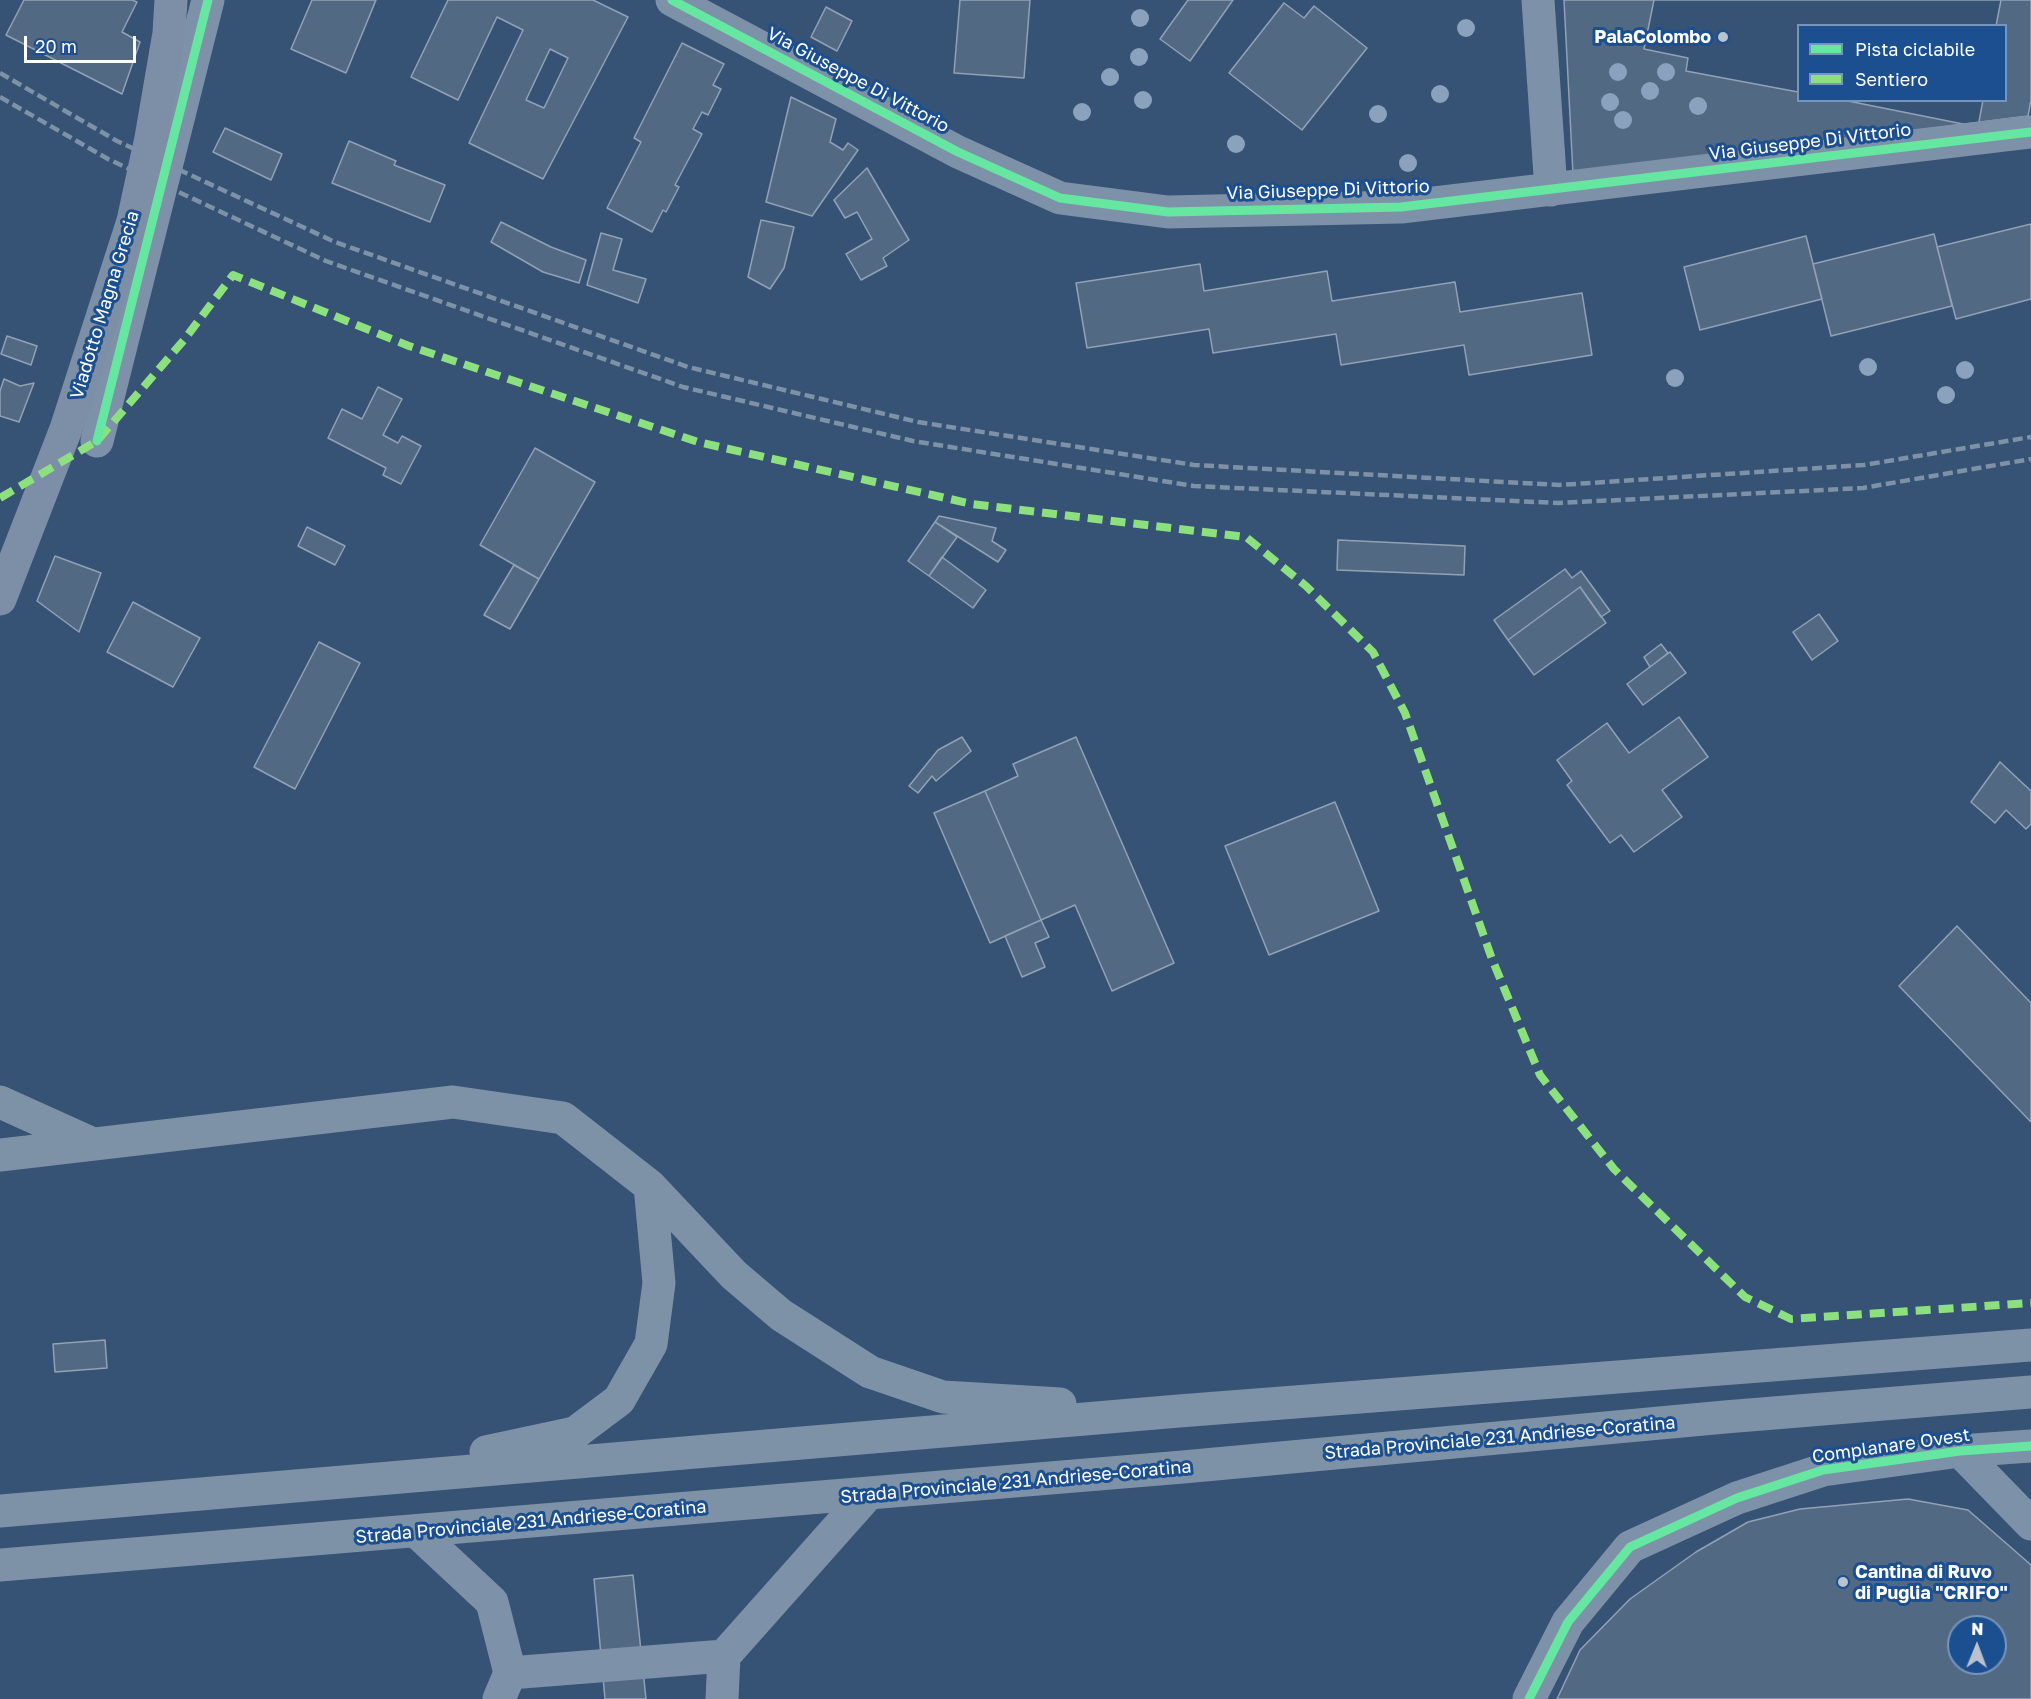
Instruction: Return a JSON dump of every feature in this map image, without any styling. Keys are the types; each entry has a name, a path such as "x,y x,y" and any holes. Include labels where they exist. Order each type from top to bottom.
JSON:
{"highway":[{"path":"0,1102 94,1145"},
{"path":"0,1155 453,1102 563,1118 650,1186 750,1288 781,1315 870,1372 943,1397 1179,1411"},
{"path":"342,1481 575,1433 619,1400 651,1344 659,1283 650,1186"},
{"path":"0,1510 1179,1411 2031,1345"},
{"name":"Strada Provinciale 231 Andriese-Coratina","path":"0,1565 868,1494 2031,1392"}],"main road":[{"name":"Viadotto Magna Grecia","path":"0,599 66,429 133,221 169,33 171,0"}],"street":[{"path":"97,441 208,0"},
{"name":"Via Giuseppe Di Vittorio","path":"672,0 958,152 1060,198 1168,212 1401,207 2031,132"},
{"path":"1538,0 1551,190"},
{"name":"Complanare Ovest","path":"1529,1699 1568,1622 1630,1547 1737,1498 1823,1470 1960,1451 2031,1446"},
{"path":"1960,1451 2031,1524"},
{"path":"722,1699 724,1656 868,1494"},
{"path":"417,1532 492,1602 504,1686 724,1656"}],"building":[{"path":"24,0 132,0 137,2 122,32 140,42 122,94 6,35"},
{"path":"312,0 376,0 346,73 291,49"},
{"path":"448,0 593,0 628,17 543,179 469,143 523,30 497,17 458,100 411,77","holes":["550,49 568,58 544,108 526,100"]},
{"path":"960,0 1030,0 1024,78 954,73"},
{"path":"1188,0 1233,0 1190,61 1160,39"},
{"path":"1564,0 2031,0 2031,100 2028,116 1573,174"},
{"name":"PalaColombo","path":"1654,0 2001,0 1996,24 1797,24 1797,92 1686,71 1688,58 1644,49"},
{"path":"1284,3 1304,18 1314,6 1367,48 1302,130 1229,73"},
{"path":"826,7 852,21 837,51 811,37"},
{"path":"682,43 724,64 713,85 721,89 708,115 702,112 693,129 702,134 675,185 679,187 666,212 663,210 652,232 607,208 641,142 634,138"},
{"path":"791,97 836,119 830,142 843,150 848,143 858,150 812,216 766,202"},
{"path":"1853,102 1983,102 1978,127"},
{"path":"225,128 282,154 271,180 213,152"},
{"path":"349,141 396,161 394,165 445,185 430,222 332,183"},
{"path":"867,168 909,240 883,258 887,266 861,280 846,254 872,239 857,212 845,218 834,200"},
{"path":"761,220 794,227 784,268 770,289 748,277"},
{"path":"501,222 551,247 586,260 579,283 543,272 491,242"},
{"path":"2031,224 2031,299 1956,319 1937,247"},
{"path":"601,233 622,239 613,270 646,279 638,303 587,285"},
{"path":"1934,234 1952,306 1831,336 1813,264"},
{"path":"1806,236 1822,299 1700,330 1684,267"},
{"path":"1200,264 1204,291 1327,271 1332,301 1455,282 1460,312 1582,293 1592,355 1469,375 1464,345 1341,365 1336,334 1213,353 1209,329 1087,348 1076,283"},
{"path":"7,336 37,346 31,365 1,354"},
{"path":"4,379 20,386 34,383 19,422 0,416 0,391"},
{"path":"378,387 402,399 383,435 398,443 402,436 421,446 401,484 383,475 386,468 328,438 342,409 362,419"},
{"path":"535,448 595,482 539,579 480,545"},
{"path":"939,516 996,528 992,541 1006,550 998,562 935,522"},
{"path":"935,522 957,537 929,576 908,561"},
{"path":"307,527 345,546 335,565 298,546"},
{"path":"1338,540 1465,546 1464,575 1337,570"},
{"path":"55,556 101,573 79,632 37,601"},
{"path":"942,557 986,590 973,608 929,576"},
{"path":"514,565 539,579 510,629 484,615"},
{"path":"1565,569 1572,578 1581,571 1610,611 1601,617 1580,587 1508,640 1494,620"},
{"path":"1580,587 1606,623 1534,675 1508,640"},
{"path":"133,602 200,638 173,687 107,652"},
{"path":"1819,614 1838,641 1812,660 1793,632"},
{"path":"319,642 360,663 295,789 254,767"},
{"path":"1661,644 1668,653 1650,667 1644,657"},
{"path":"1670,652 1686,673 1643,705 1627,684"},
{"path":"1679,717 1708,757 1662,790 1682,817 1634,852 1621,835 1610,843 1567,785 1572,781 1557,760 1607,723 1629,753"},
{"path":"962,737 971,751 936,781 932,776 918,793 909,786 938,750"},
{"path":"1076,737 1174,963 1112,991 1075,905 1041,920 985,791 1018,776 1013,764"},
{"path":"2000,762 2031,791 2031,824 2026,829 2006,810 1995,823 1971,802"},
{"path":"985,791 1041,920 990,943 934,813"},
{"path":"1335,802 1379,911 1269,955 1225,846"},
{"path":"1041,920 1049,937 1035,943 1045,967 1022,977 1005,936"},
{"path":"1957,926 2031,1003 2031,1122 1899,986"},
{"path":"105,1340 107,1368 55,1372 53,1344"},
{"name":"Cantina di Ruvo di Puglia \"CRIFO\"","path":"1908,1499 1968,1510 2031,1565 2031,1699 1557,1699 1580,1650 1630,1599 1696,1552 1748,1522 1800,1509"},
{"path":"633,1575 646,1699 605,1699 594,1579"}],"railway":[{"path":"0,73 117,141 335,242 688,367 918,422 1194,465 1559,485 1864,465 2031,437"},
{"path":"0,97 108,159 326,261 683,387 913,441 1194,486 1558,503 1863,488 2031,459"}],"marked path":[{"path":"0,498 97,441 184,340 233,275 409,346 698,442 972,504 1246,537 1306,586 1373,652 1405,713 1492,959 1540,1075 1614,1169 1745,1297 1791,1319 2031,1303"}],"cycle path":[{"path":"97,441 208,0"},
{"path":"672,0 958,152 1060,198 1168,212 1401,207 2031,132"},
{"path":"1529,1699 1568,1622 1630,1547 1737,1498 1823,1470 1960,1451 2031,1446"}],"place":[{"name":"PalaColombo","path":"1723,37"},
{"name":"Cantina di Ruvo di Puglia \"CRIFO\"","path":"1843,1582"}]}
